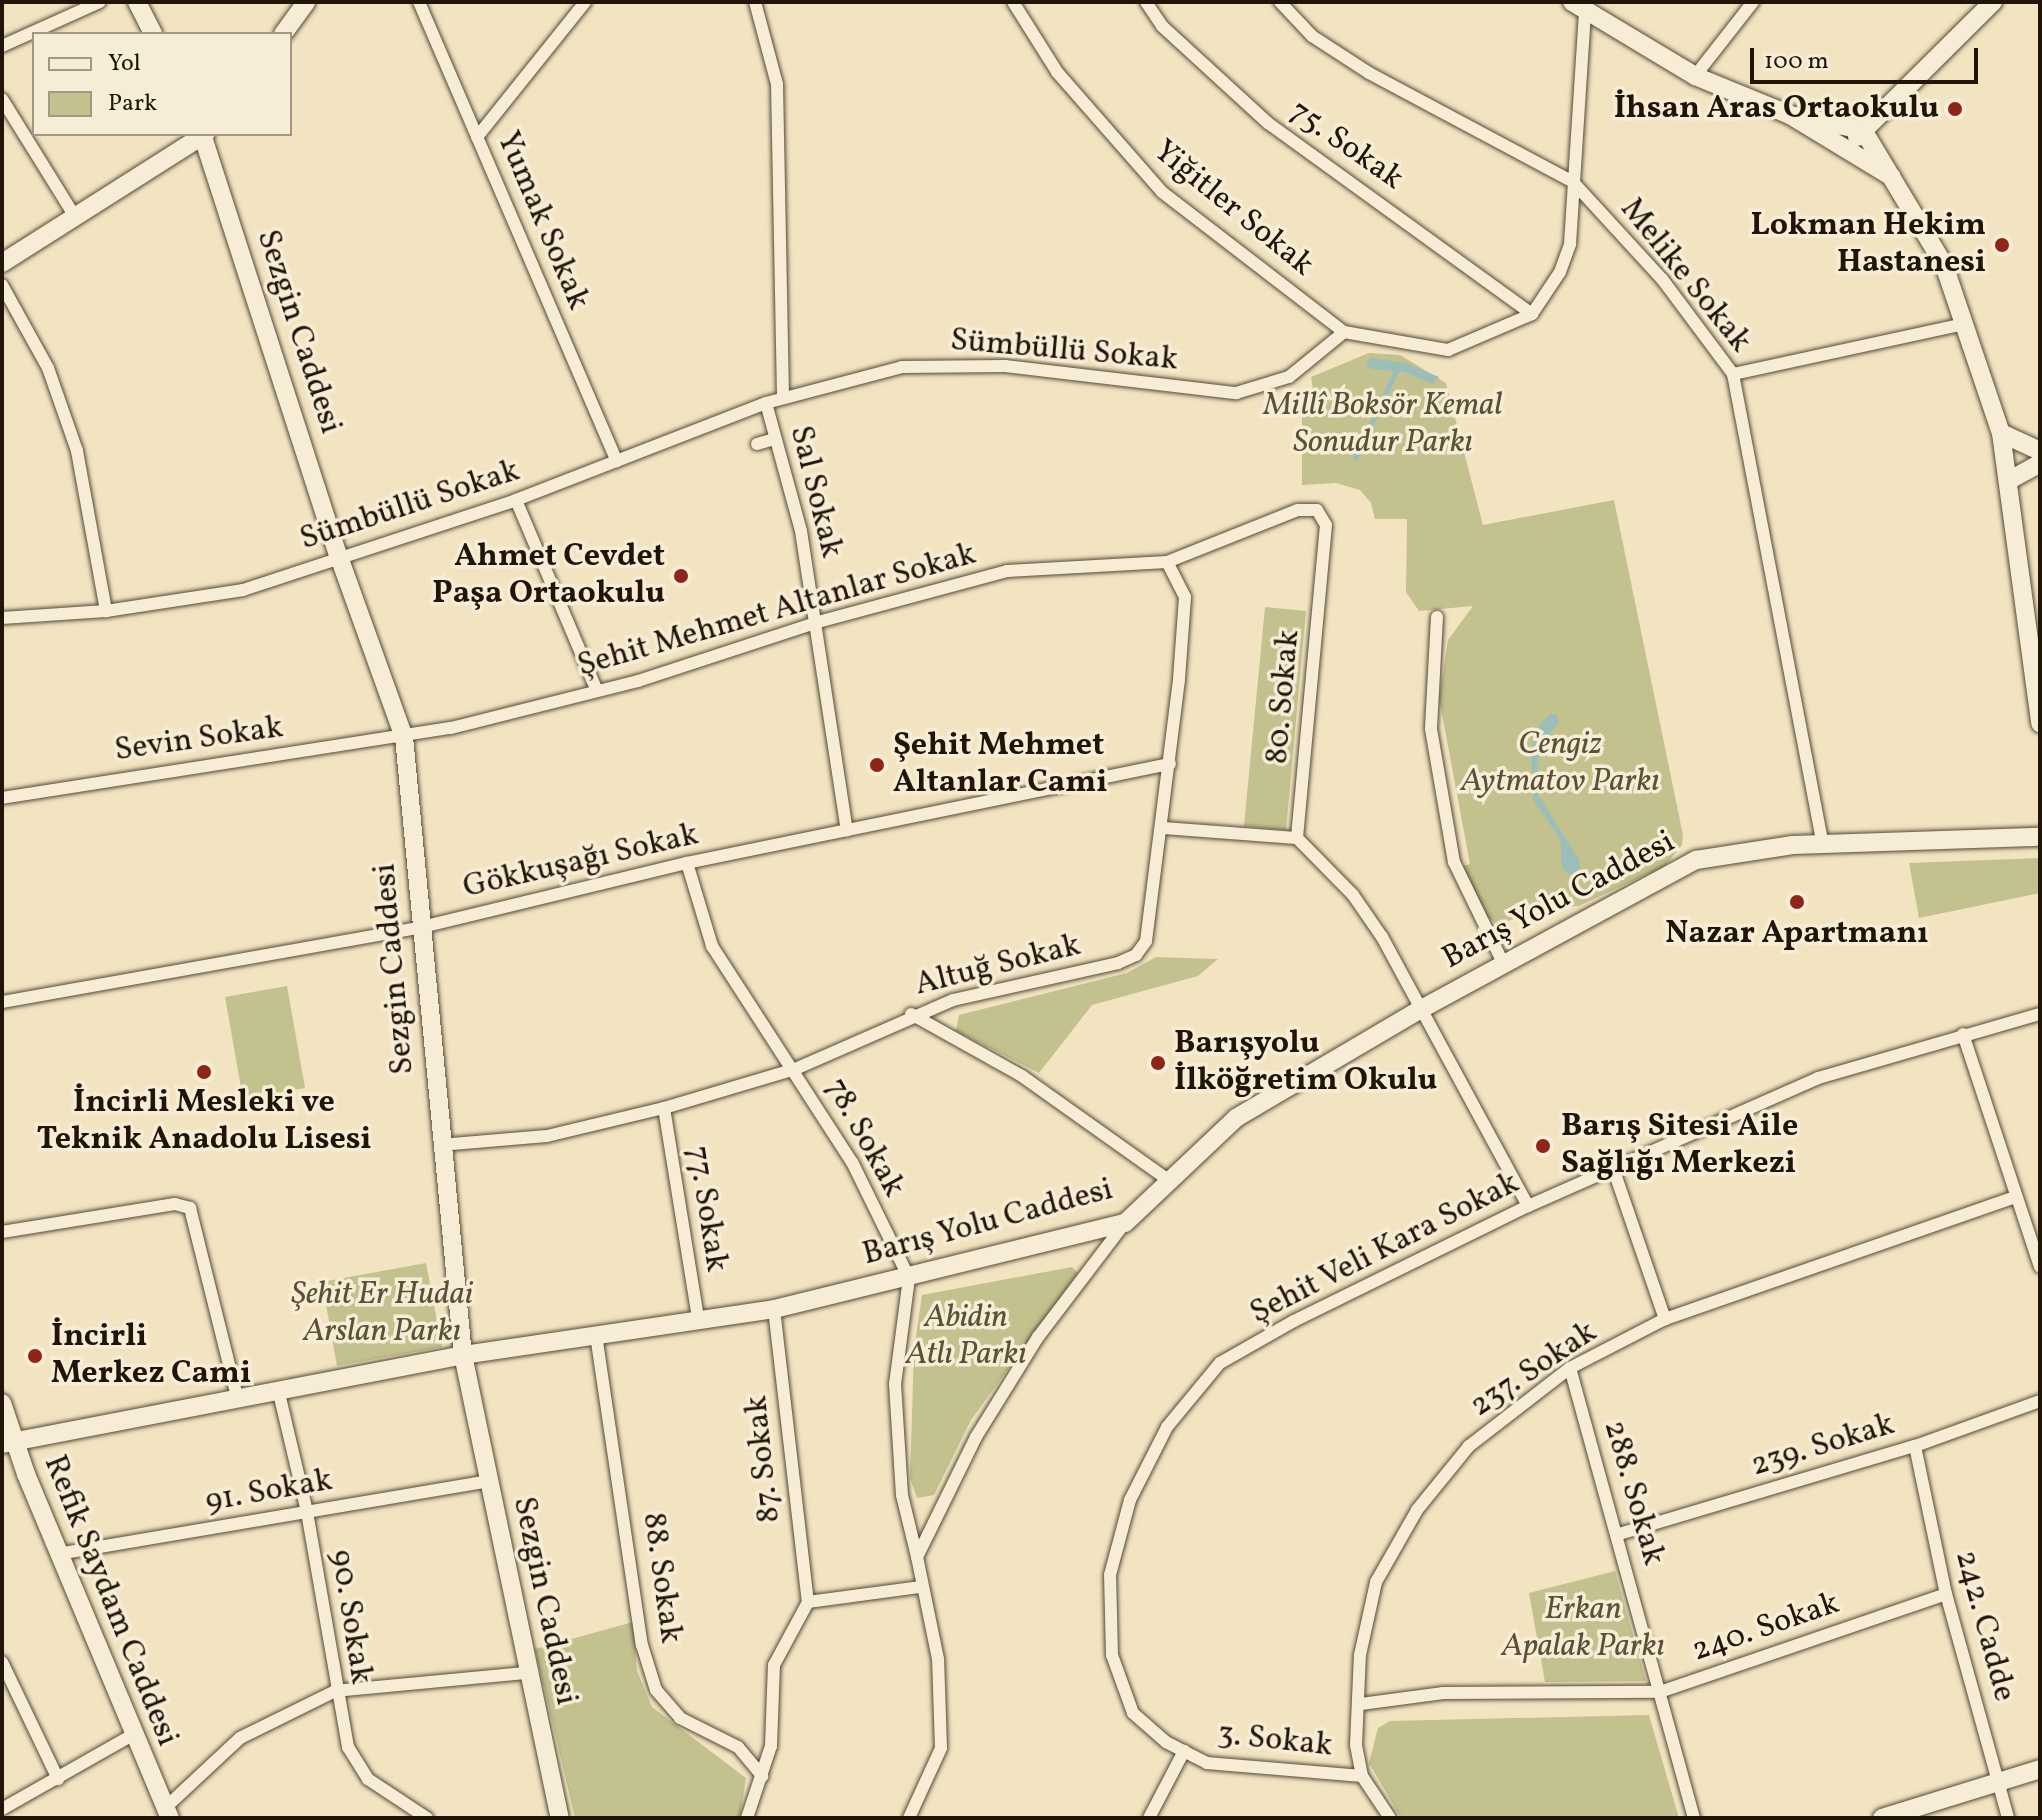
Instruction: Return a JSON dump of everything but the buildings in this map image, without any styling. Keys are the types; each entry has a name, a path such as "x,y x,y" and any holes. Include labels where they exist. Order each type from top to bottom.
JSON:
{"street":[{"path":"33,32 100,2"},
{"path":"137,2 152,32"},
{"path":"284,32 306,2"},
{"name":"Yumak Sokak","path":"419,2 617,461"},
{"path":"477,137 585,2"},
{"name":"Sal Sokak","path":"755,2 777,84 783,398"},
{"name":"Yiğitler Sokak","path":"1013,2 1057,72 1162,192 1344,332"},
{"name":"75. Sokak","path":"1146,2 1162,26 1268,123 1532,314"},
{"name":"Melike Sokak","path":"1280,2 1312,36 1369,73 1573,182 1662,279 1733,374 1823,844"},
{"path":"1695,76 1753,2"},
{"path":"1845,152 1863,130 1993,2"},
{"path":"1344,332 1448,350 1532,314 1560,272 1570,244 1579,7 1695,76 1790,115 1863,130 1935,246 2001,433 2040,723"},
{"path":"2,46 32,33"},
{"path":"2,99 74,215"},
{"path":"1790,115 1845,152 1893,177"},
{"path":"2,263 202,136"},
{"name":"Sezgin Caddesi","path":"204,136 338,554 404,737 440,1145 463,1355 527,1673 560,1818"},
{"path":"2,285 48,368 77,451 106,611"},
{"path":"1733,374 1965,324"},
{"name":"Sümbüllü Sokak","path":"2,618 106,611 243,590 338,554 516,500 766,403 902,367 959,363 1236,393 1289,377 1344,332"},
{"name":"Sal Sokak","path":"766,403 801,531 818,622 847,830"},
{"path":"2001,433 2040,451"},
{"path":"757,444 774,439"},
{"path":"2008,481 2040,463"},
{"path":"516,500 597,691"},
{"name":"80. Sokak","path":"1167,562 1298,510 1317,510 1323,515 1297,838"},
{"name":"Şehit Mehmet Altanlar Sokak","path":"404,737 597,691 818,622 1007,571 1167,562"},
{"name":"Altuğ Sokak","path":"440,1145 547,1136 664,1108 795,1069 911,1014 1136,955 1146,941 1163,828 1185,597 1167,562"},
{"path":"1437,617 1431,729 1454,862 1504,965"},
{"name":"Sevin Sokak","path":"2,798 404,737"},
{"name":"Gökkuşağı Sokak","path":"2,1002 422,927 687,863 1170,764"},
{"path":"1163,828 1297,838 1353,895 1423,1008 1528,1206"},
{"name":"Barış Yolu Caddesi","path":"8,1443 463,1355 774,1309 1125,1223 1236,1118 1423,1008 1696,860 1762,848 2040,837"},
{"name":"78. Sokak","path":"687,863 712,946 735,988 795,1069 852,1162 909,1278"},
{"path":"911,1014 1022,1076 1170,1181"},
{"name":"Şehit Veli Kara Sokak","path":"1184,1751 1133,1713 1112,1655 1110,1575 1130,1500 1167,1427 1220,1363 1294,1321 1528,1206 1818,1078 2040,1014"},
{"path":"1963,1034 2040,1267"},
{"name":"77. Sokak","path":"664,1108 698,1318"},
{"path":"1613,1168 1665,1319"},
{"name":"237. Sokak","path":"1390,1818 1362,1776 1356,1745 1361,1704 1360,1655 1376,1582 1417,1510 1469,1446 1570,1368 1665,1319 2015,1197"},
{"path":"2,1232 175,1204 190,1208 237,1397"},
{"path":"917,1557 976,1437 1038,1337 1125,1223"},
{"path":"909,1278 895,1384 902,1495 938,1659 941,1748 909,1818"},
{"name":"87. Sokak","path":"774,1309 808,1602"},
{"name":"88. Sokak","path":"596,1335 642,1645 656,1690 680,1718 738,1747 762,1776"},
{"name":"288. Sokak","path":"1570,1368 1619,1534 1694,1818"},
{"name":"90. Sokak","path":"278,1389 307,1512 335,1691 348,1747 368,1779 409,1814 427,1818"},
{"name":"239. Sokak","path":"1619,1534 1915,1446 2040,1401"},
{"name":"Refik Saydam Caddesi","path":"2,1403 8,1443 167,1813"},
{"name":"242. Cadde","path":"1915,1446 1946,1594 2008,1818"},
{"name":"91. Sokak","path":"58,1554 488,1481"},
{"path":"747,1818 771,1746 774,1665 808,1602 921,1587"},
{"name":"240. Sokak","path":"1361,1704 1443,1693 1660,1692 1946,1594"},
{"path":"2,1662 58,1779"},
{"path":"167,1813 240,1738 335,1691 527,1673"},
{"path":"2,1809 132,1735"},
{"path":"1149,1818 1184,1751"},
{"name":"3. Sokak","path":"1184,1751 1207,1763 1362,1776"},
{"path":"1882,1818 2000,1784 2040,1769"}],"green space":[{"name":"Cengiz Aytmatov Parkı","path":"1369,353 1400,355 1446,383 1483,525 1614,500 1683,835 1682,845 1665,866 1579,906 1541,908 1498,925 1486,916 1460,867 1470,864 1439,698 1448,640 1473,606 1419,611 1406,592 1407,519 1375,519 1371,503 1360,490 1336,483 1302,485 1302,402 1314,397 1311,377"},
{"path":"1265,607 1306,611 1286,830 1244,826"},
{"path":"2040,858 2040,893 1919,918 1909,863"},
{"path":"1156,957 1218,959 1198,976 1092,1005 1039,1073 956,1031 959,1015 1127,973"},
{"path":"287,986 305,1088 243,1099 225,997"},
{"name":"Şehit Er Hudai Arslan Parkı","path":"426,1263 442,1347 337,1366 322,1282"},
{"name":"Abidin Atlı Parkı","path":"1072,1267 1078,1273 971,1420 934,1495 917,1498 910,1478 914,1350 922,1295"},
{"name":"Erkan Apalak Parkı","path":"1615,1571 1646,1681 1545,1682 1529,1593"},
{"path":"633,1622 637,1671 652,1707 746,1778 740,1818 575,1818 535,1649"},
{"path":"1649,1715 1679,1818 1401,1818 1369,1763 1378,1728 1390,1721"}],"water":[{"path":"1370,358 1406,363 1439,377 1432,384 1404,372 1372,369 1366,366"},
{"path":"1550,714 1556,714 1559,722 1539,748 1537,793 1580,861 1580,871 1572,876 1562,869 1560,839 1533,800 1531,750 1538,727"}],"waterway":[{"path":"1355,458 1396,371"}],"place":[{"name":"İhsan Aras Ortaokulu","path":"1955,109"},
{"name":"Lokman Hekim Hastanesi","path":"2002,245"},
{"name":"Ahmet Cevdet Paşa Ortaokulu","path":"681,576"},
{"name":"Şehit Mehmet Altanlar Cami","path":"877,765"},
{"name":"Nazar Apartmanı","path":"1797,902"},
{"name":"Barışyolu İlköğretim Okulu","path":"1158,1063"},
{"name":"İncirli Mesleki ve Teknik Anadolu Lisesi","path":"204,1072"},
{"name":"Barış Sitesi Aile Sağlığı Merkezi","path":"1543,1146"},
{"name":"İncirli Merkez Cami","path":"35,1356"}],"park label":[{"name":"Millî Boksör Kemal Sonudur Parkı","path":"1383,426"}]}
